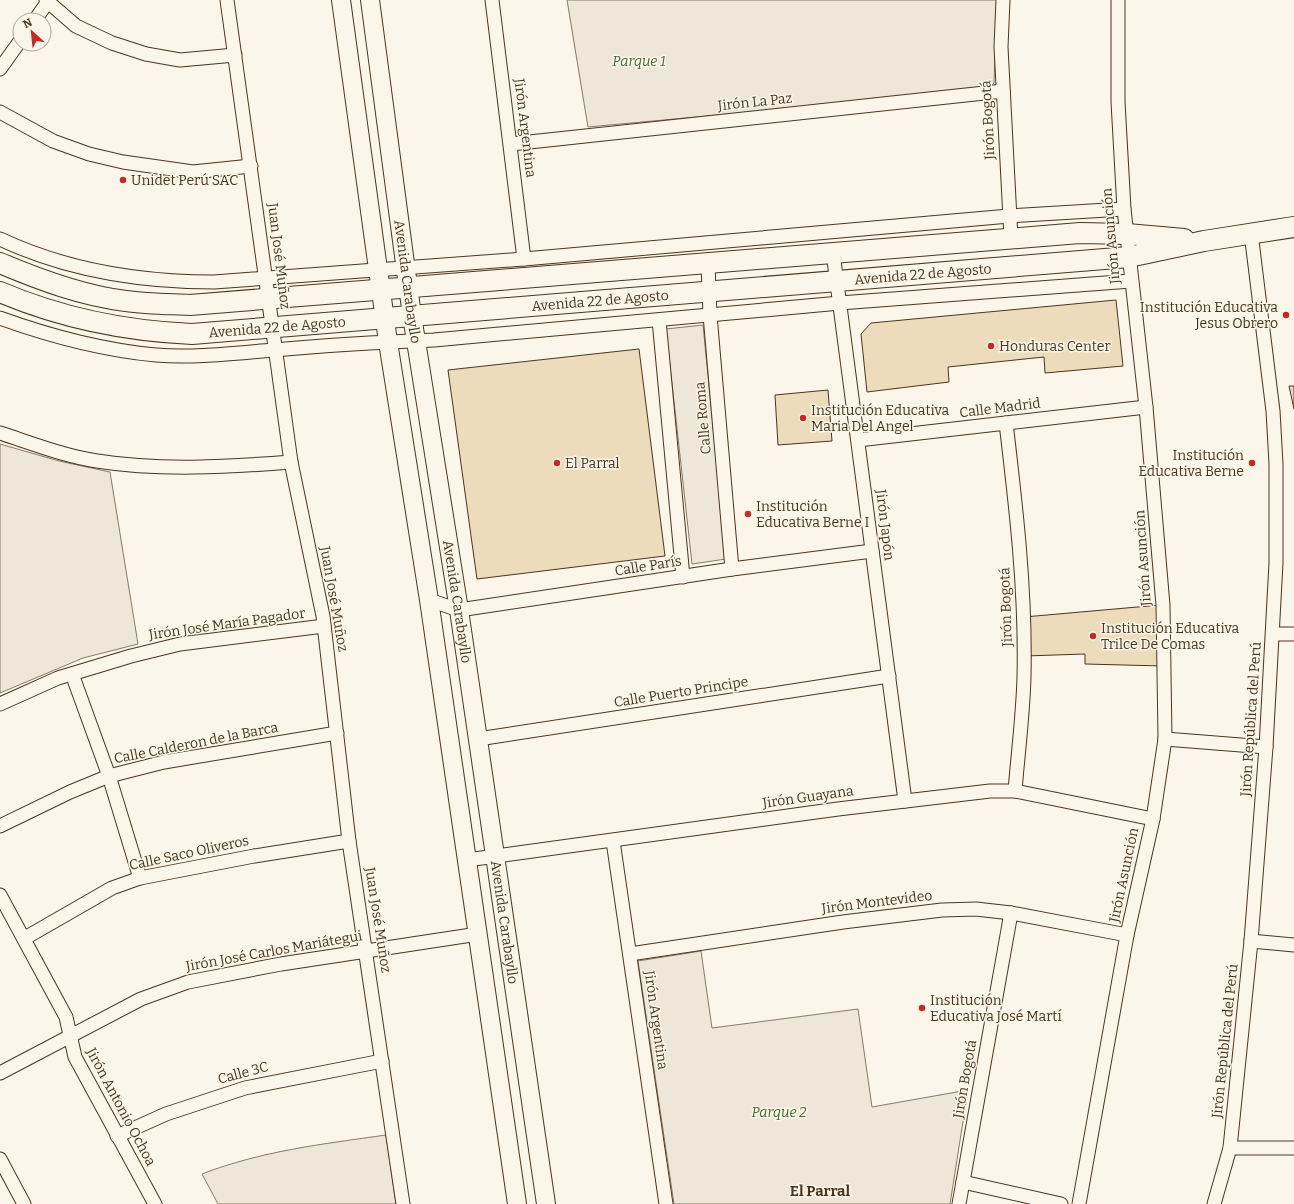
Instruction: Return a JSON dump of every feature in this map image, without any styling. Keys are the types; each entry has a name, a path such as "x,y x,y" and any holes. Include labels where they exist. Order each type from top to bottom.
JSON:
{"main road":[{"name":"Avenida Carabayllo","path":"341,0 388,342 429,600 517,1204"},
{"name":"Avenida Carabayllo","path":"370,0 412,316 459,610 546,1204"},
{"name":"Avenida 22 de Agosto","path":"0,292 30,305 76,318 126,329 192,334 1129,257 1204,241 1294,227"},
{"name":"Avenida 22 de Agosto","path":"0,263 88,294 125,301 190,304 268,298 380,279 408,287 1080,233 1127,234 1204,241"}],"street":[{"name":"Juan José Muñoz","path":"227,0 291,462 324,626 349,841 367,952 403,1204"},
{"name":"Jirón Argentina","path":"492,0 524,259"},
{"name":"Jirón Bogotá","path":"1003,0 1001,48 1011,238"},
{"name":"Jirón Asunción","path":"1079,1204 1127,935 1153,819 1165,739 1163,605 1146,407 1124,209 1118,102 1118,0"},
{"path":"40,12 48,1 76,26 112,43 146,54 180,60 235,55"},
{"path":"0,69 12,52"},
{"name":"Jirón La Paz","path":"511,144 1003,91"},
{"path":"0,112 53,141 89,154 123,162 193,172 251,166"},
{"name":"Avenida 22 de Agosto","path":"0,239 26,252 70,266 162,281 214,282 265,278 380,279 406,268 1010,216 1124,209"},
{"name":"Jirón República del Perú","path":"1214,1204 1230,1148 1251,941 1266,747 1276,563 1276,464 1274,411 1251,233"},
{"name":"Jirón Japón","path":"833,252 905,801"},
{"name":"Calle Roma","path":"708,264 710,315 732,569"},
{"name":"Avenida 22 de Agosto","path":"0,318 69,340 117,350 157,355 223,354 416,340 659,320 840,303 1131,281"},
{"path":"659,320 683,577"},
{"name":"Calle Madrid","path":"858,440 1146,407"},
{"name":"Jirón Bogotá","path":"1006,423 1020,541 1024,622 1024,678 1015,791"},
{"path":"0,433 96,461 145,465 205,467 291,462"},
{"name":"Calle París","path":"429,600 459,610 732,569 872,551"},
{"name":"Jirón José María Pagador","path":"0,704 72,674 130,656 180,644 324,626"},
{"path":"1273,634 1294,634"},
{"path":"72,674 109,776 140,878"},
{"name":"Calle Puerto Principe","path":"478,739 889,676"},
{"name":"Calle Calderon de la Barca","path":"0,826 70,792 109,776 164,762 337,733"},
{"path":"1165,739 1266,747"},
{"name":"Jirón Guayana","path":"467,860 838,809 990,791 1015,791 1153,819"},
{"name":"Calle Saco Oliveros","path":"25,938 112,888 140,878 254,856 349,841"},
{"name":"Jirón Argentina","path":"613,841 666,1204"},
{"name":"Jirón Antonio Ochoa","path":"0,894 25,938 66,1017 75,1057 155,1204"},
{"name":"Jirón Montevideo","path":"630,954 843,922 942,910 976,909 1011,913 1127,935"},
{"name":"Jirón Bogotá","path":"959,1204 1011,913"},
{"name":"Jirón José Carlos Mariátegui","path":"0,1074 141,999 188,982 281,964 478,934"},
{"path":"1251,941 1294,945"},
{"name":"Calle 3C","path":"118,1136 166,1114 245,1088 382,1061"},
{"path":"1230,1148 1294,1148"},
{"path":"0,1159 24,1204"},
{"path":"963,1182 1062,1204"}],"green space":[{"name":"Parque 1","path":"567,0 997,0 994,83 987,90 588,127"},
{"path":"703,325 726,559 692,564 666,329"},
{"path":"0,444 59,461 110,472 138,644 83,658 0,693"},
{"name":"Parque 2","path":"701,951 712,1028 858,1009 872,1107 968,1090 950,1204 674,1204 638,961"},
{"path":"386,1135 396,1204 218,1204 202,1174 247,1159 292,1149"}],"building":[{"name":"Honduras Center","path":"1116,300 1123,366 1045,373 1044,357 948,367 949,382 867,392 861,334 871,323"},
{"name":"El Parral","path":"639,349 665,556 477,579 448,370"},
{"path":"1289,386 1294,386 1294,409"},
{"name":"Institución Educativa Maria Del Angel","path":"828,390 832,441 778,445 775,395"},
{"name":"Institución Educativa Trilce De Comas","path":"1160,605 1163,666 1085,664 1085,654 1025,656 1024,617"}],"place":[{"name":"Unidet Perú SAC","path":"123,180"},
{"name":"Institución Educativa Jesus Obrero","path":"1286,315"},
{"name":"Honduras Center","path":"991,346"},
{"name":"Institución Educativa Maria Del Angel","path":"803,418"},
{"name":"El Parral","path":"557,463"},
{"name":"Institución Educativa Berne","path":"1252,463"},
{"name":"Institución Educativa Berne I","path":"748,514"},
{"name":"Institución Educativa Trilce De Comas","path":"1093,636"},
{"name":"Institución Educativa José Martí","path":"922,1008"}],"district":[{"name":"El Parral","path":"820,1191"}]}
